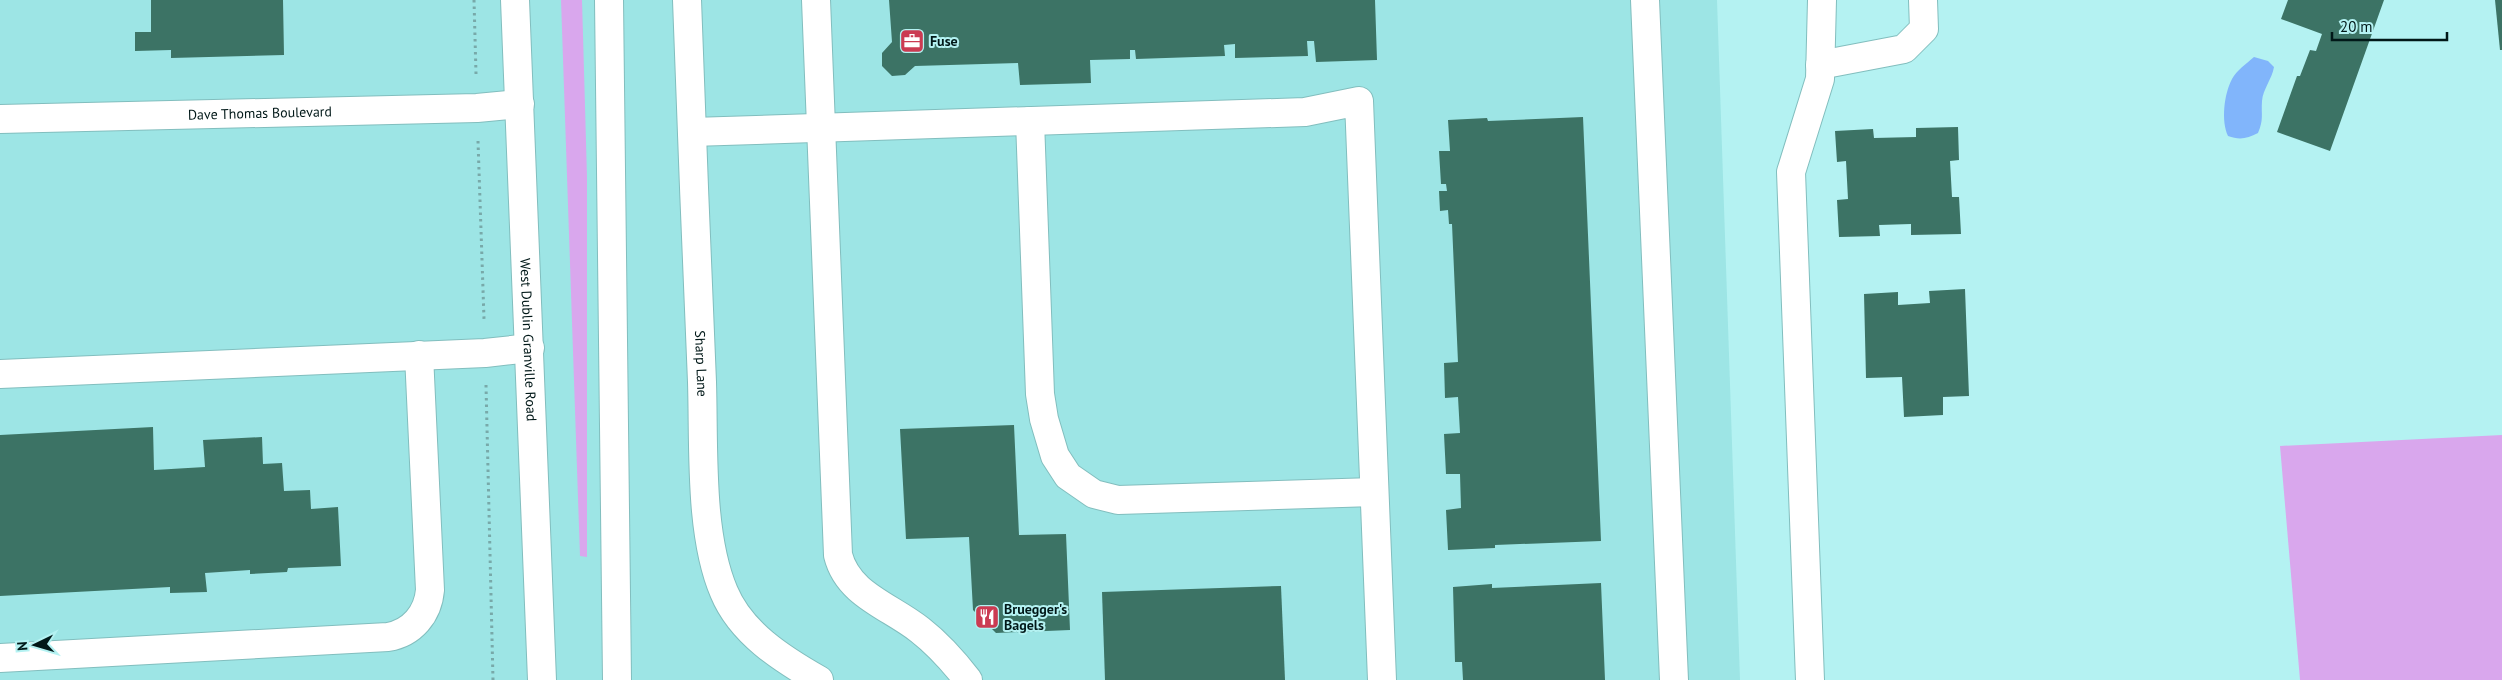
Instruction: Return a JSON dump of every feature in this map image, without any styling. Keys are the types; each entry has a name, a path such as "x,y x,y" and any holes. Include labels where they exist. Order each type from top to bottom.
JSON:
{"main road":[{"name":"West Dublin Granville Road","path":"515,0 542,680"},
{"path":"609,0 617,680"},
{"name":"Sharp Lane","path":"687,0 705,477 714,560 724,593 743,622 777,654 820,680"},
{"path":"816,0 837,539 840,562 846,576 856,587 919,630 936,644 968,680"},
{"path":"1645,0 1674,680"},
{"path":"1810,680 1792,172 1820,79 1822,0"},
{"path":"1820,65 1904,49 1924,29 1924,0"},
{"path":"692,132 1305,112 1359,101 1382,680"},
{"name":"Dave Thomas Boulevard","path":"0,119 476,108 520,104"},
{"path":"1030,121 1040,394 1051,447 1068,476 1094,494 1118,500 1374,492"},
{"path":"0,374 420,355 530,348"},
{"path":"0,658 388,637 409,629 424,612 430,590 420,355"}],"path":[{"path":"474,0 476,66"},
{"path":"478,151 484,318"},
{"path":"486,379 493,680"}],"shaded area":[{"path":"0,0 1717,0 1740,680 0,680"},
{"path":"561,0 582,0 587,177 587,557 580,556"},
{"path":"2502,435 2502,680 2300,680 2280,446"}],"water":[{"path":"2254,57 2268,61 2274,67 2262,101 2261,124 2258,133 2247,138 2228,136 2224,108 2229,85 2242,67"}],"building":[{"path":"151,0 283,0 284,55 171,58 171,50 135,51 135,32 151,32"},
{"path":"889,0 1375,0 1377,60 1316,62 1314,41 1307,41 1308,56 1235,58 1235,44 1224,45 1225,56 1136,59 1135,50 1130,50 1130,59 1090,60 1091,83 1020,85 1018,63 915,66 905,75 892,76 882,66 882,53 892,42"},
{"path":"2288,0 2384,0 2330,151 2277,132 2297,76 2300,76 2310,50 2316,51 2322,34 2281,19"},
{"path":"2495,0 2502,0 2502,50 2500,50"},
{"path":"1583,117 1601,541 1495,545 1495,548 1448,550 1446,510 1461,508 1460,474 1446,474 1444,434 1460,433 1458,397 1445,398 1444,363 1458,362 1452,224 1449,224 1448,210 1440,211 1439,191 1447,191 1446,184 1441,184 1439,151 1450,151 1448,120 1487,118 1488,121"},
{"path":"1958,127 1959,160 1950,161 1952,197 1959,197 1961,234 1911,235 1911,224 1879,225 1880,236 1839,237 1837,200 1848,199 1846,161 1837,162 1835,131 1873,129 1874,138 1916,137 1916,128"},
{"path":"1965,289 1969,396 1943,397 1943,415 1904,417 1902,377 1866,378 1864,294 1898,292 1898,305 1930,303 1929,291"},
{"path":"1014,425 1019,535 1066,534 1070,630 996,633 973,610 969,537 906,539 900,429"},
{"path":"153,427 154,470 205,467 203,440 262,437 263,464 282,463 284,491 310,490 311,509 338,507 341,566 288,568 287,572 250,574 250,570 205,573 207,592 170,593 170,587 0,596 0,435"},
{"path":"1601,583 1605,680 1463,680 1462,662 1455,662 1453,587 1492,584 1492,588"},
{"path":"1281,586 1285,680 1105,680 1102,592"}],"place":[{"name":"Fuse","path":"912,41"},
{"name":"Bruegger's Bagels","path":"987,617"}]}
